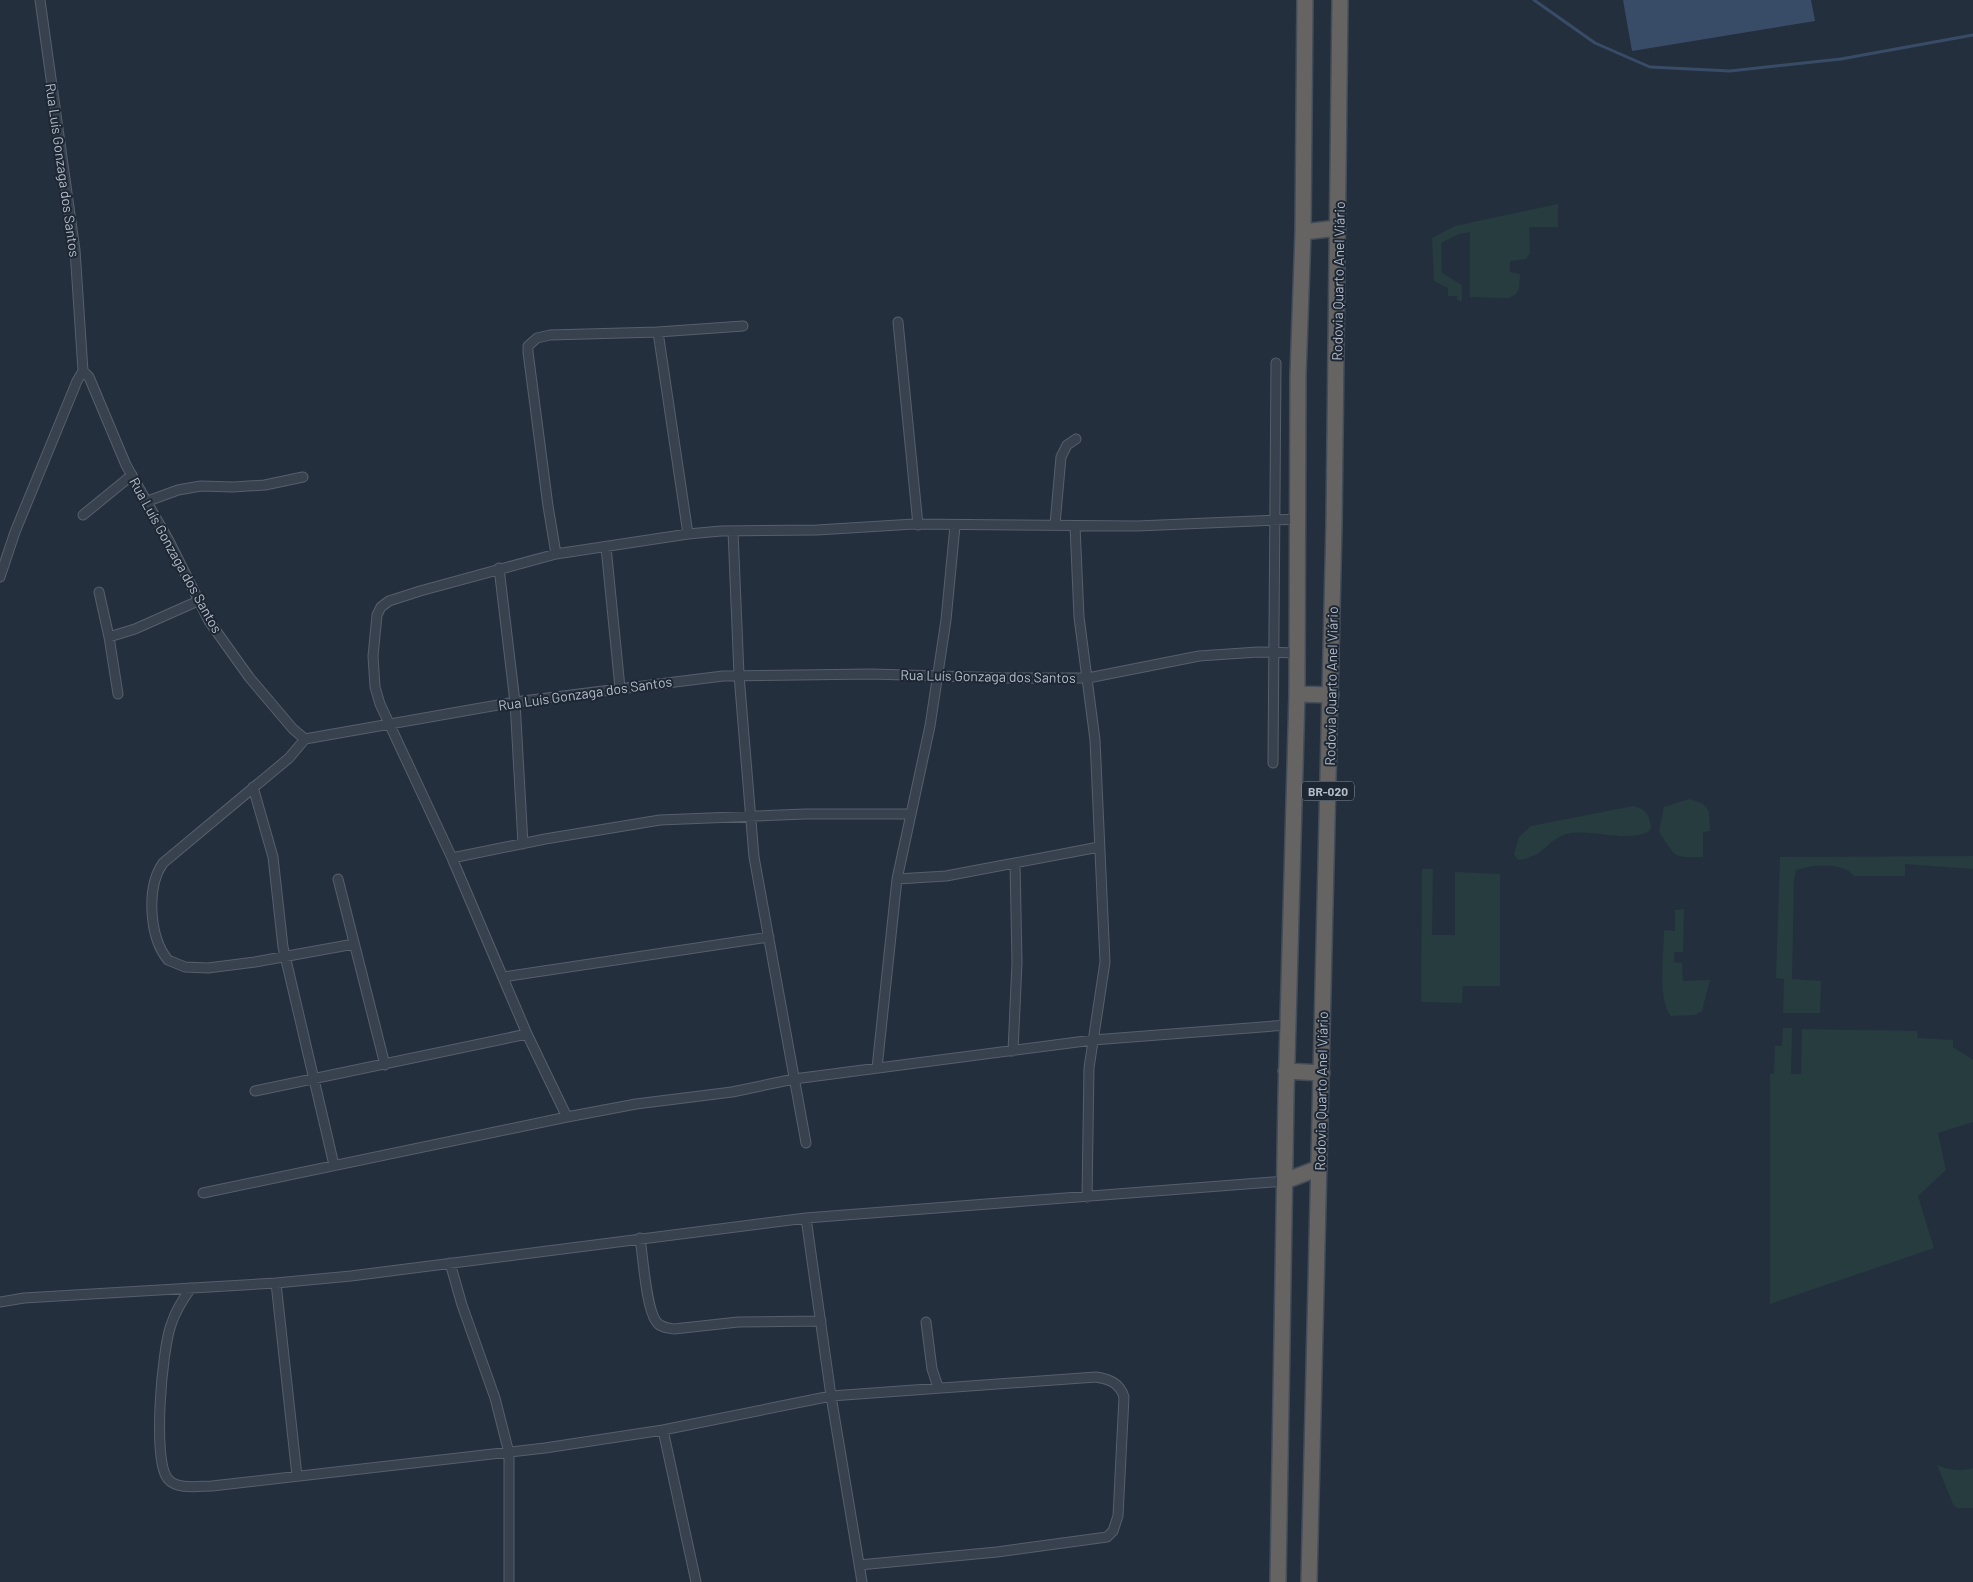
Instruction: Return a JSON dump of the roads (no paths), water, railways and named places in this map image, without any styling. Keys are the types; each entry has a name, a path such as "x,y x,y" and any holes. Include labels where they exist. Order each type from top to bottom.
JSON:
{"highway":[{"name":"BR-020","path":"1278,1582 1286,1071 1298,653 1298,376 1303,232 1305,0"},
{"name":"Rodovia Quarto Anel Viário","path":"1309,1582 1331,695 1340,0"},
{"path":"1303,232 1338,228"},
{"path":"1297,694 1331,695"},
{"path":"1286,1071 1322,1074"},
{"path":"1285,1180 1319,1168"}],"street":[{"name":"Rua Luís Gonzaga dos Santos","path":"40,0 75,250 83,371 89,377 132,475 148,501 198,601 249,676 293,728 305,739 389,726 515,702 739,675 871,674 1088,678 1199,656 1274,652 1298,653"},
{"path":"898,322 918,524"},
{"path":"556,554 538,436 528,346 537,338 550,335 658,332 743,326"},
{"path":"658,332 688,534"},
{"path":"1273,763 1276,363"},
{"path":"0,577 15,532 77,381 83,371"},
{"path":"1055,524 1061,457 1067,445 1076,439"},
{"path":"83,515 132,475"},
{"path":"148,501 195,487 265,485 303,477"},
{"path":"568,1117 527,1034 452,858 389,726 375,687 373,644 377,615 381,607 402,596 556,554 688,534 733,531 817,530 918,524 955,526 1055,524 1075,526 1145,526 1298,519"},
{"path":"877,1068 897,879 924,760 938,676 955,526"},
{"path":"1075,526 1080,617 1095,740 1104,962 1092,1040 1087,1108 1087,1197"},
{"path":"733,531 739,675 754,857 806,1143"},
{"path":"606,547 620,688"},
{"path":"499,568 515,702 523,844"},
{"path":"99,592 109,637 118,694"},
{"path":"109,637 140,627 198,601"},
{"path":"305,739 289,758 170,856 156,872 153,930 156,941 168,960 184,967 208,968 285,957 354,944"},
{"path":"253,788 273,857 285,957 334,1165"},
{"path":"452,858 660,820 750,816 911,814"},
{"path":"897,879 929,879 1099,847"},
{"path":"1013,1051 1016,973 1015,863"},
{"path":"338,879 385,1065"},
{"path":"503,977 769,937"},
{"path":"203,1193 644,1102 732,1092 794,1079 1092,1040 1288,1025"},
{"path":"256,1091 527,1034"},
{"path":"0,1302 24,1298 276,1283 450,1264 806,1218 1285,1180"},
{"path":"806,1218 831,1396 862,1582"},
{"path":"640,1238 651,1311 656,1323 664,1327 674,1329 738,1322 821,1321"},
{"path":"450,1264 462,1306 495,1398 509,1453 509,1582"},
{"path":"276,1283 297,1476"},
{"path":"191,1288 171,1324 164,1358 159,1433 162,1466 166,1478 172,1484 180,1486 212,1486 509,1453 663,1430 831,1396 938,1387 1096,1378 1105,1378 1120,1386 1124,1397 1116,1525 1106,1536 1094,1540 997,1552 859,1565"},
{"path":"926,1322 932,1370 938,1387"},
{"path":"663,1430 696,1582"}],"water":[{"path":"1623,0 1811,0 1815,21 1632,51"}],"waterway":[{"path":"1534,0 1595,43 1650,67 1730,71 1841,59 1973,35"}]}
